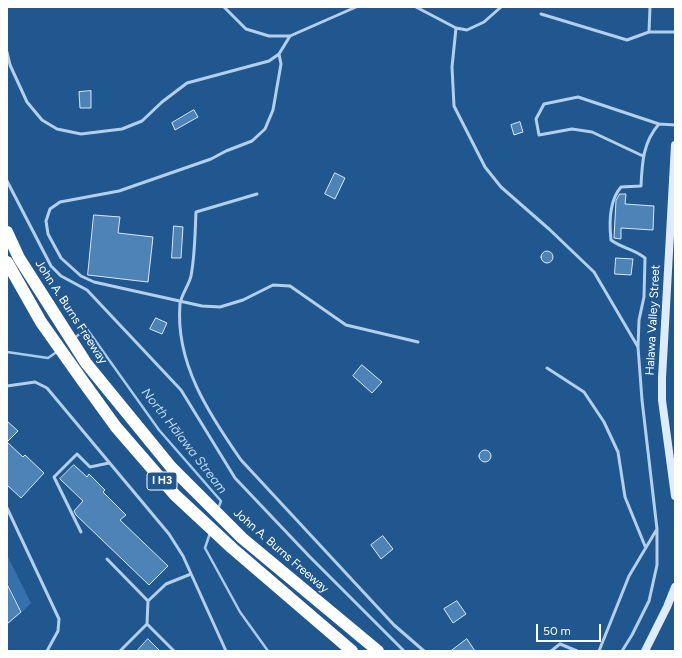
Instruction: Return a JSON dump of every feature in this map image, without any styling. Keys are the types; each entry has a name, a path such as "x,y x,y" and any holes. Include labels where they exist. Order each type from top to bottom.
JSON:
{"highway":[{"name":"John A. Burns Freeway","path":"7,232 25,267 86,363 171,467 242,538 378,651"},
{"name":"I H3","path":"7,262 41,322 86,386 116,427 175,495 232,548 352,651"}],"street":[{"name":"Halawa Valley Street","path":"675,145 662,400 675,496"},
{"path":"644,651 667,608 675,587"}],"lane":[{"path":"224,7 246,29 269,36 290,36 356,7"},
{"path":"416,7 456,28 466,30 484,22 501,7"},
{"path":"426,11 428,7"},
{"path":"649,32 650,7"},
{"path":"541,14 627,40 649,32 675,32"},
{"path":"456,28 452,67 454,106 485,167 501,187 549,229 594,272 638,347"},
{"path":"7,52 10,65 27,102 42,120 57,129 81,134 122,129 142,121 162,102 187,83 269,62 280,54 290,36"},
{"path":"280,54 281,64 273,110 265,129 252,142 226,151 211,159 119,191 60,202 50,209 46,220 48,234 62,258 81,276 94,282 180,302 202,306 220,307 243,300 273,285 290,286 346,326 418,342"},
{"path":"643,156 592,132 572,129 539,135 536,118 544,104 578,97 659,124 675,125"},
{"path":"622,651 632,635 648,601 657,565 657,529 642,400 638,347 639,320 644,297 646,258 636,250 619,246 611,240 610,228 613,196 621,187 641,186 643,156 651,133 659,124"},
{"path":"7,180 51,266 61,276 86,290 181,390 235,478 309,556 404,651"},
{"path":"257,194 196,212 191,275 187,289 180,302 180,322 186,359 194,383 220,430 237,454 394,625 424,651"},
{"path":"547,368 584,392 604,422 618,452 625,497 645,546"},
{"path":"7,386 35,382 42,384 47,388 169,534 183,556 226,651"},
{"path":"81,532 54,477 77,454 90,467 109,463"},
{"path":"7,508 59,619 58,631 47,651"},
{"path":"599,651 629,576 645,546 657,529"},
{"path":"107,559 148,601"},
{"path":"120,651 147,624 148,601 166,584 191,574"},
{"path":"147,624 174,651"},
{"path":"551,651 560,644 577,651"}],"shaded area":[{"path":"7,555 31,603 22,612 7,581"}],"building":[{"path":"91,91 91,108 80,108 79,92"},
{"path":"194,110 198,117 175,130 172,123"},
{"path":"520,122 523,132 514,135 511,125"},
{"path":"335,173 345,178 335,199 325,194"},
{"path":"620,194 626,194 625,204 654,206 653,230 621,228 621,239 614,238 616,201"},
{"path":"94,215 120,217 118,233 153,237 148,282 88,275"},
{"path":"174,226 183,227 181,258 172,258"},
{"path":"545,251 549,251 553,257 549,263 545,263 541,259 541,255"},
{"path":"616,258 633,259 631,275 615,274"},
{"path":"156,318 167,323 162,334 150,329"},
{"path":"362,365 382,382 372,393 353,376"},
{"path":"7,421 18,431 7,442"},
{"path":"7,442 23,457 25,455 44,473 21,498 7,485"},
{"path":"487,450 490,451 490,461 483,462 480,461 479,454 480,451"},
{"path":"74,465 87,477 89,474 105,490 103,492 126,515 120,520 168,566 149,585 76,515 74,511 83,501 60,479"},
{"path":"383,536 393,549 381,559 371,545"},
{"path":"7,584 21,612 7,624"},
{"path":"457,601 466,614 453,623 444,609"},
{"path":"148,639 160,651 137,651"},
{"path":"467,639 475,651 451,651"}],"waterway":[{"name":"North Hālawa Stream","path":"74,338 87,329 159,430 221,501 218,509"},
{"name":"North Hālawa Stream","path":"7,352 48,358 58,351"},
{"name":"North Hālawa Stream","path":"210,533 205,548 240,612 268,651"}]}
